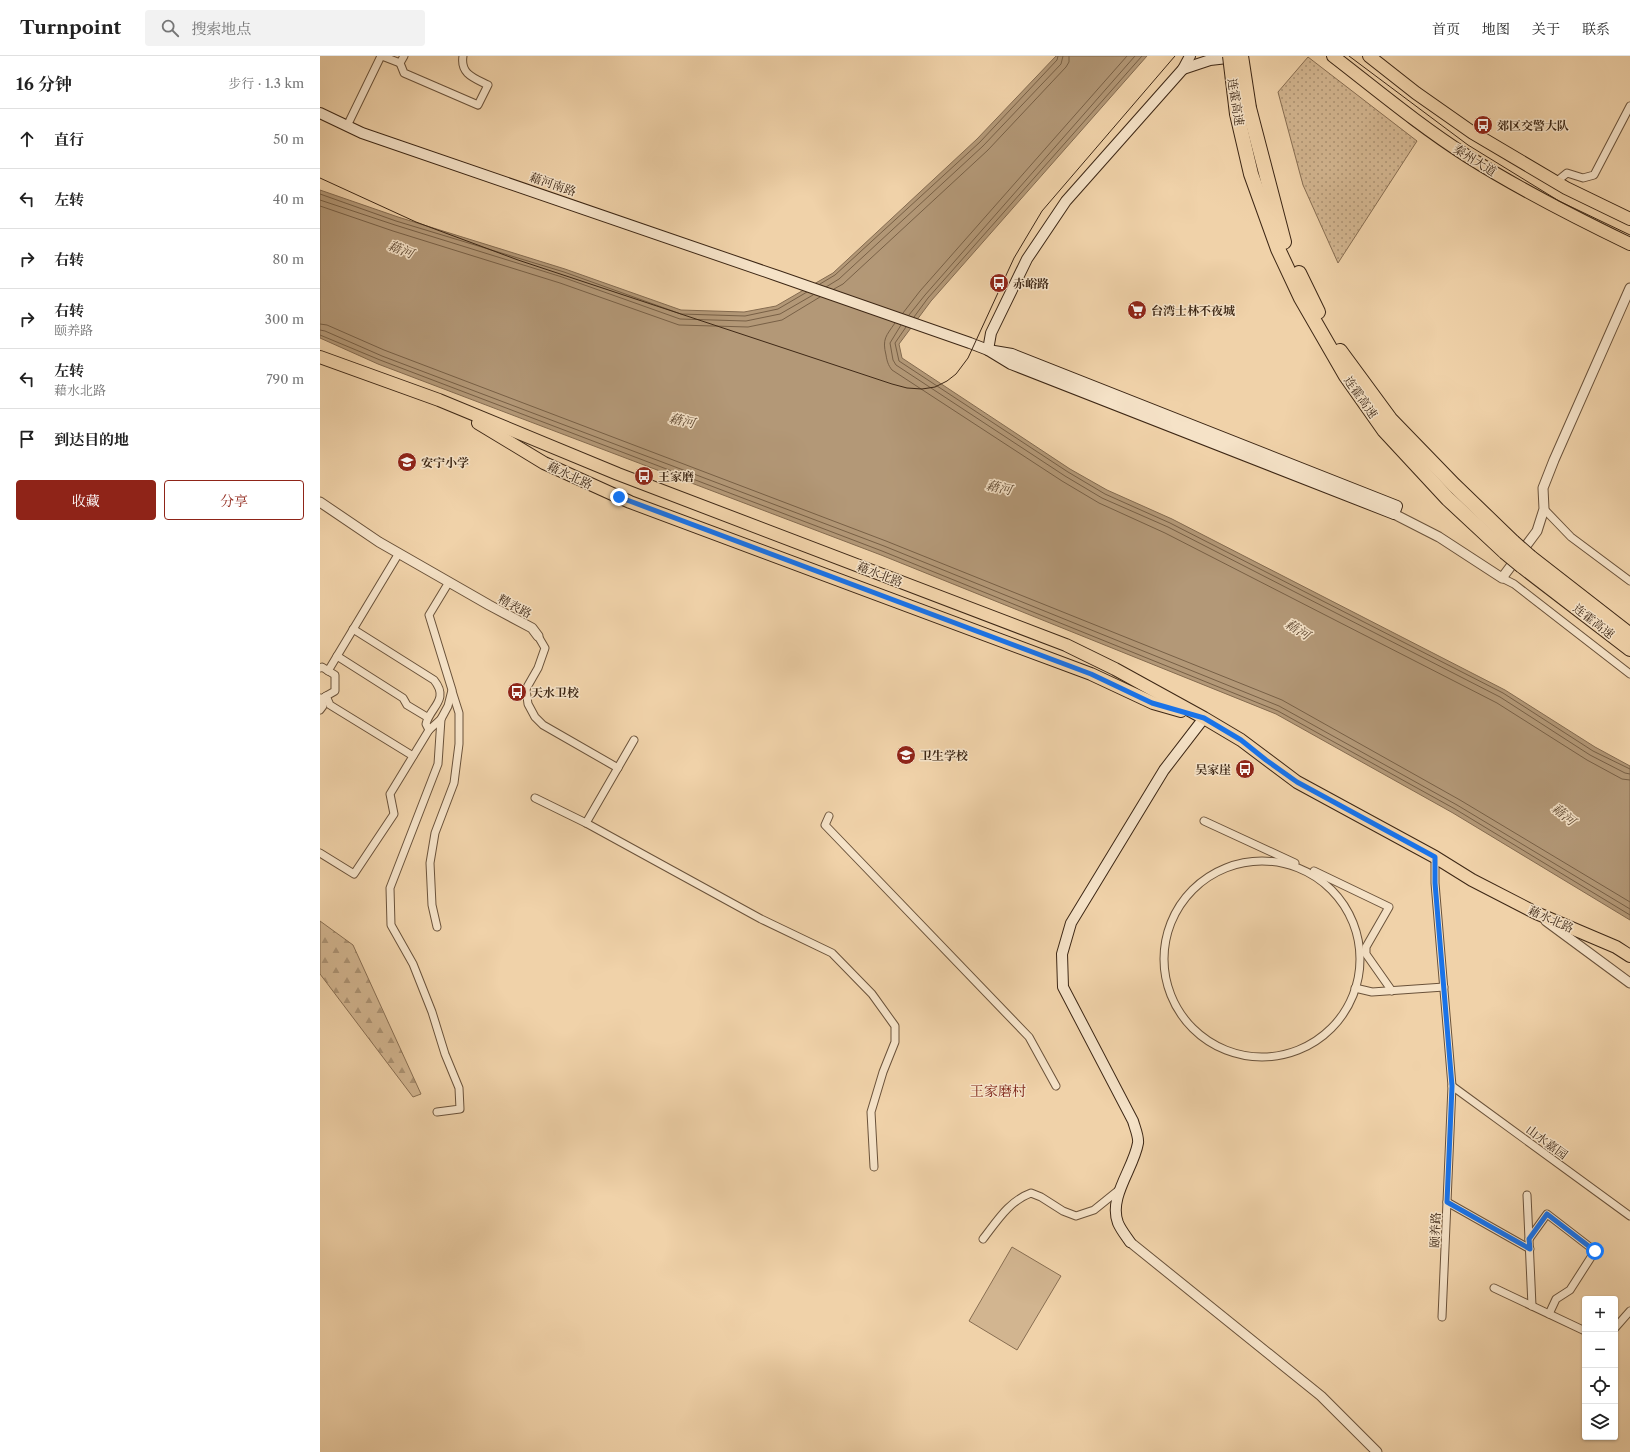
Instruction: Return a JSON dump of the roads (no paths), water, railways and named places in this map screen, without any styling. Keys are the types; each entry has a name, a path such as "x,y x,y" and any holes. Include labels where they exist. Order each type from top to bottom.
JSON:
{"highway":[{"name":"连霍高速","path":"1230,56 1243,111 1284,242 1334,342 1386,425 1454,485 1509,547 1630,649"},
{"name":"连霍高速","path":"1241,56 1243,111"},
{"name":"连霍高速","path":"1526,562 1630,635"}],"main road":[{"path":"988,350 991,333 1026,259 1062,208 1183,69 1190,56"},
{"path":"1183,69 1210,60 1247,56"},
{"name":"秦州大道","path":"1333,56 1406,112 1467,156 1556,208 1630,244"},
{"name":"秦州大道","path":"1369,56 1416,93 1473,133 1556,182 1630,219"},
{"name":"藉河南路","path":"320,112 346,126 369,135 988,350 1012,354 1391,503 1397,506 1394,514"},
{"name":"藉水北路","path":"320,357 439,400 618,474 1066,645 1115,669 1204,718 1241,740 1297,782 1435,857 1472,880 1536,914 1616,947 1630,956"},
{"name":"藉水北路","path":"439,400 544,463 630,502 1091,674 1152,703 1204,718"},
{"path":"1130,1242 1118,1223 1116,1211 1120,1189 1138,1141 1133,1121 1063,988 1062,954 1071,922 1164,770 1204,718"},
{"name":"藉水北路","path":"1472,880 1620,941 1630,948"}],"street":[{"path":"346,126 381,56 400,63 404,73 478,105 488,85 467,74 462,64 463,56"},
{"path":"400,63 404,56"},
{"path":"1556,182 1567,173 1583,178 1594,175 1630,106"},
{"path":"1502,578 1537,531 1544,509 1543,488 1630,288"},
{"name":"精表路","path":"320,502 399,553 532,628 544,648 538,668 526,689 528,704 535,717 543,725 618,768"},
{"path":"1544,509 1571,537 1630,582"},
{"path":"1394,514 1439,537 1502,578 1514,584 1630,674"},
{"path":"323,698 335,691 335,675 322,668 337,656 399,553"},
{"path":"437,927 432,905 430,863 435,833 454,783 459,744 459,713 429,615 449,582"},
{"path":"353,629 434,680 437,684 440,696 436,707 427,717 426,724 429,730"},
{"path":"337,656 403,698 407,706 427,717"},
{"path":"320,853 354,874 394,814 390,794 429,730 441,719 448,706 452,690"},
{"path":"320,710 323,706 323,698"},
{"path":"323,698 330,705 413,756"},
{"path":"437,1112 460,1109 459,1088 445,1054 432,1012 413,964 391,925 390,888 438,764 441,719"},
{"path":"586,823 634,740"},
{"path":"535,798 586,823 761,919 832,953 872,994 895,1026 895,1042 883,1072 871,1112 874,1167"},
{"path":"829,816 825,825 1028,1037 1056,1086"},
{"path":"1204,820 1390,907 1366,947 1366,954 1392,991"},
{"name":"颐养路","path":"1435,857 1435,883 1452,1086 1442,1317"},
{"path":"1259,860 1291,865 1324,883 1348,911 1356,930 1360,951 1359,973 1356,988 1350,1003 1338,1021 1323,1036 1305,1047 1285,1054 1264,1057 1233,1052 1213,1044 1196,1031 1188,1024 1176,1006 1168,987 1164,966 1164,945 1170,924 1179,905 1192,889 1218,870 1238,863 1259,860"},
{"path":"1536,914 1630,983"},
{"path":"1356,988 1372,992 1444,987"},
{"name":"山水嘉园","path":"1452,1086 1630,1216"},
{"path":"983,1239 1003,1213 1020,1197 1031,1193 1076,1216 1094,1210 1120,1189"},
{"path":"1527,1195 1532,1306"},
{"path":"1447,1202 1530,1249"},
{"path":"1529,1239 1547,1214 1595,1251 1570,1290 1556,1299 1549,1314"},
{"path":"1130,1242 1321,1396 1377,1452"},
{"path":"1494,1288 1582,1330"},
{"path":"1618,1325 1630,1311"}],"water":[{"name":"藉河","path":"1056,56 1147,56 931,301 899,344 902,358 1070,469 1107,490 1172,519 1505,690 1595,747 1630,766 1630,920 1453,813 1276,714 881,555 378,364 320,338 320,190 398,217 565,269 681,310 744,312 776,306 833,273 977,139"}],"tram line":[{"path":"320,178 416,222 518,260 892,384 907,388 922,389 935,387 947,381 956,374 968,358 1014,258 1042,211 1175,56"},
{"path":"1349,56 1468,145 1559,201 1630,235"}],"place":[{"name":"郊区交警大队","path":"1483,125"},
{"name":"赤峪路","path":"999,283"},
{"name":"台湾士林不夜城","path":"1137,310"},
{"name":"安宁小学","path":"407,462"},
{"name":"王家磨","path":"644,476"},
{"name":"天水卫校","path":"517,692"},
{"name":"卫生学校","path":"906,755"},
{"name":"吴家崖","path":"1245,769"}],"district":[{"name":"王家磨村","path":"998,1091"}]}
